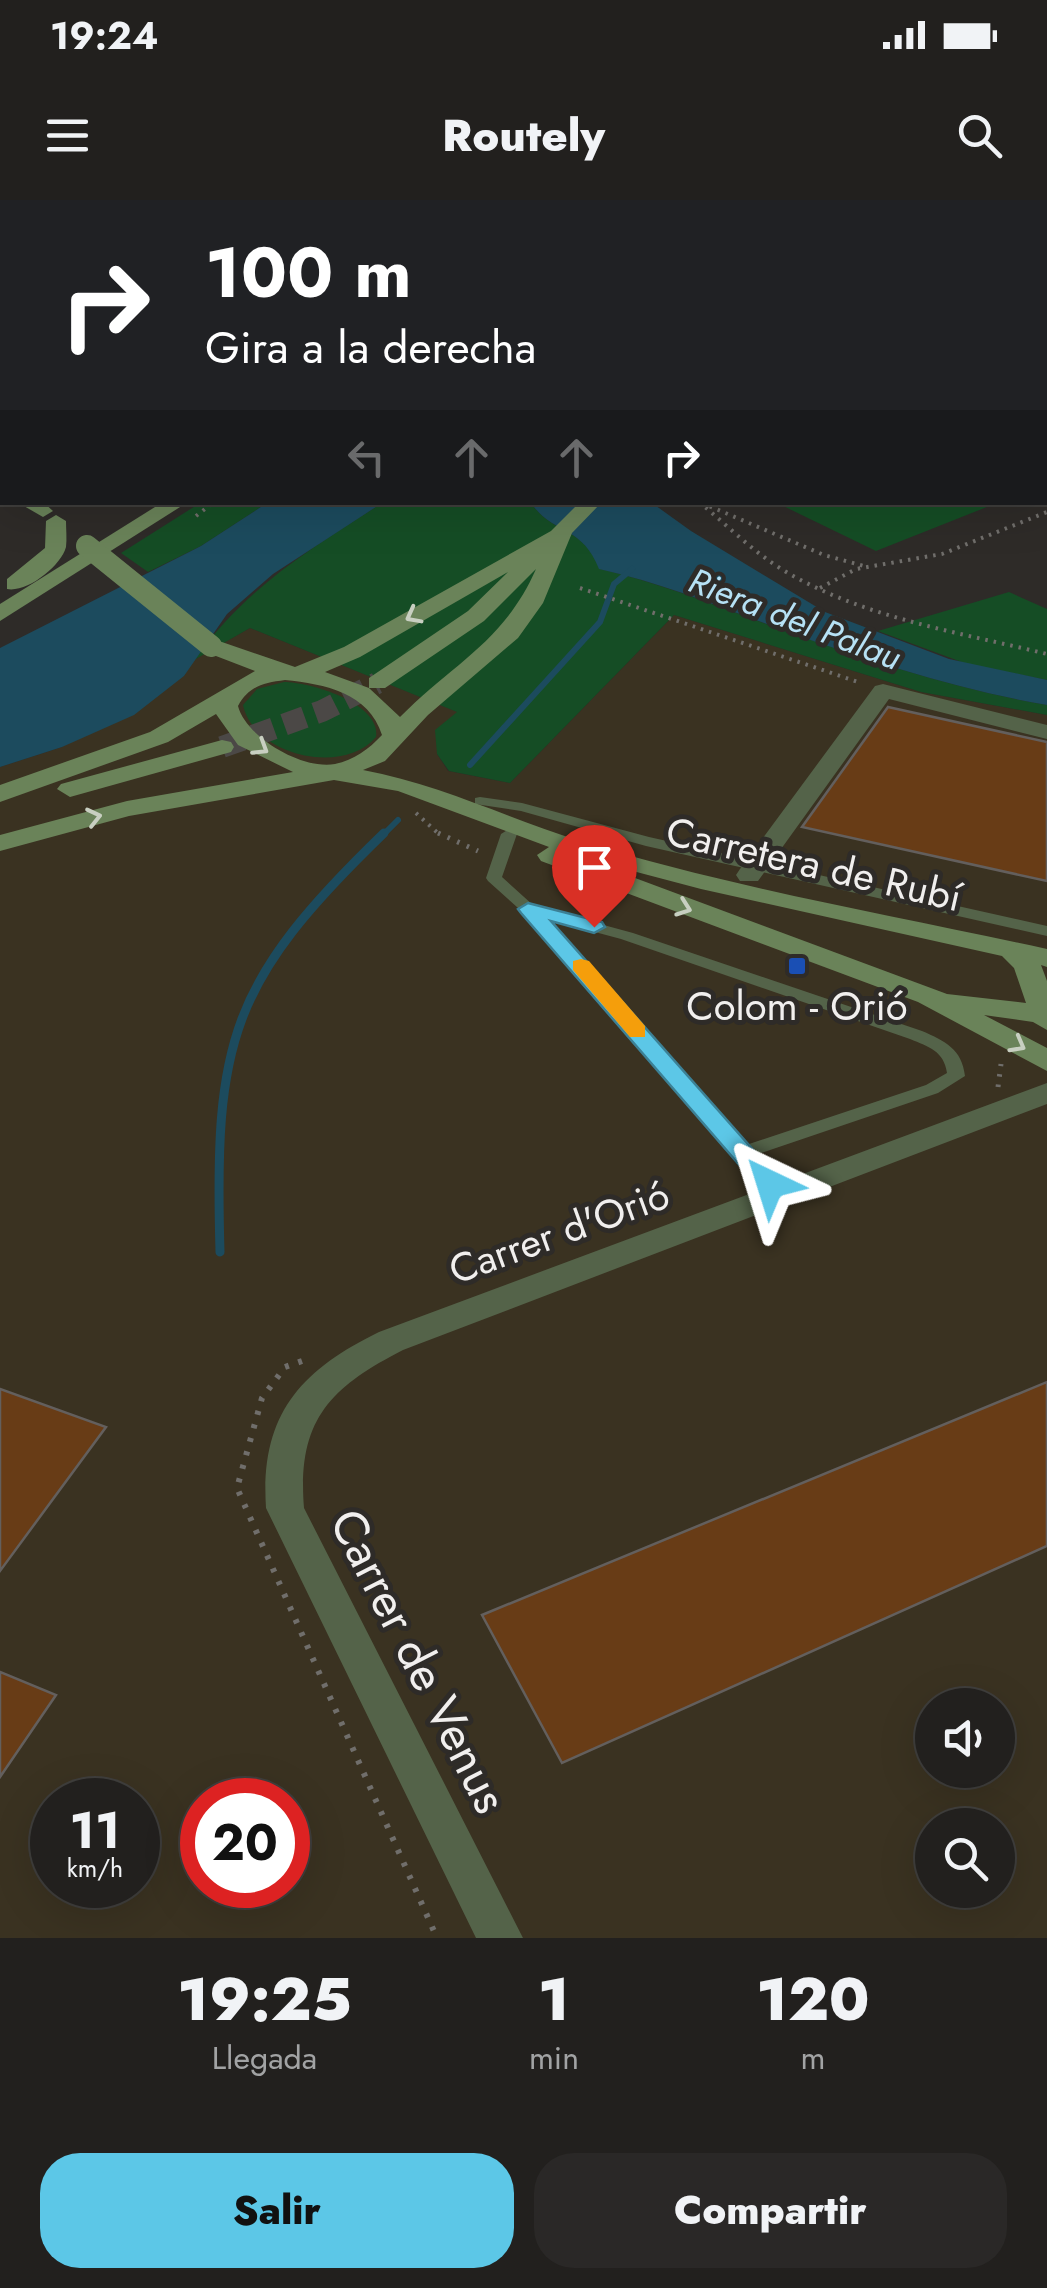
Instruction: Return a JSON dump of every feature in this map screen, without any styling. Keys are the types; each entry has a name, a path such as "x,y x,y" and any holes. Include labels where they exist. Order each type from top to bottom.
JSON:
{"main road":[{"path":"0,614 173,505"},
{"path":"377,683 457,632 520,576 589,505"},
{"path":"41,509 210,646 229,670 231,694"},
{"path":"0,593 48,560 55,548 41,509"},
{"path":"0,794 159,737 231,694 352,652 520,576 562,532"},
{"path":"0,844 114,812 338,768 392,738 510,634 520,576"},
{"path":"210,646 292,673"},
{"name":"Carretera de Rubí","path":"292,673 344,684 376,703 392,720 392,738 405,767 417,775 474,805 570,846 687,878 1047,958"},
{"name":"Carretera de Rubí","path":"231,694 226,713 247,740 277,758 338,768 611,842 751,871 854,900 1047,942"},
{"path":"0,812 222,747"},
{"path":"0,824 180,760"},
{"path":"474,805 509,834 572,867 928,996 1047,1061"},
{"path":"854,900 989,938 1013,950 1027,966 1047,1017"},
{"path":"928,996 1047,1017"}],"street":[{"path":"751,871 883,691 1047,732"},
{"name":"Carrer d'Orió","path":"294,1423 320,1385 361,1354 1047,1093"},
{"name":"Carrer de Venus","path":"294,1423 282,1455 281,1473 285,1508 293,1530 500,1938"}],"lane":[{"path":"509,834 494,878 528,909 779,1195"},
{"path":"751,871 1047,931"},
{"path":"528,909 627,936 916,1035 948,1049 955,1060 956,1076 932,1089 742,1153"}],"path":[{"path":"704,505 773,564 820,588 877,610 1047,654"},
{"path":"707,505 824,555 867,566"},
{"path":"820,588 867,566 942,554 1047,512"},
{"path":"580,588 883,691"}],"shaded area":[{"path":"674,615 921,692 1047,715 1047,1938 0,1938 0,767 62,747 184,676 193,660 250,628 458,712 437,754 448,771 510,783"}],"green space":[{"path":"197,505 264,505 201,546 148,572 121,553"},
{"path":"379,505 533,505 585,545 600,569 884,664 1047,705 1047,715 921,692 674,615 510,783 449,771 437,754 435,730 457,712 250,628 194,660 235,611 303,555"},
{"path":"781,505 992,505 876,551"},
{"path":"1009,592 1047,609 1047,680 967,664 878,631"},
{"path":"284,682 326,690 356,705 375,725 376,737 343,756 301,755 281,748 251,723 243,705 257,689"}],"water":[{"path":"264,505 379,505 273,574 227,614 184,676 134,715 62,747 0,767 0,648 201,546"},
{"name":"Riera del Palau","path":"533,505 655,505 825,612 949,659 1047,680 1047,705 884,664 672,589 599,569 576,537"}],"building":[{"path":"888,707 1047,742 1047,881 802,827"},
{"path":"1047,1382 1047,1546 562,1763 482,1615"},
{"path":"0,1389 106,1427 0,1571"},
{"path":"0,1672 56,1695 0,1777"}],"waterway":[{"path":"470,765 600,622 614,584 632,569"},
{"path":"382,836 398,820"},
{"path":"220,1252 221,1118 242,1019 263,975 293,932 332,885 384,833"}],"tunnel":[{"path":"222,747 322,711 377,683"}],"slow traffic":[{"path":"581,966 638,1032"}],"place":[{"name":"Colom - Orió","path":"797,966"}],"route":[{"path":"594,927 528,909 770,1184"}]}
